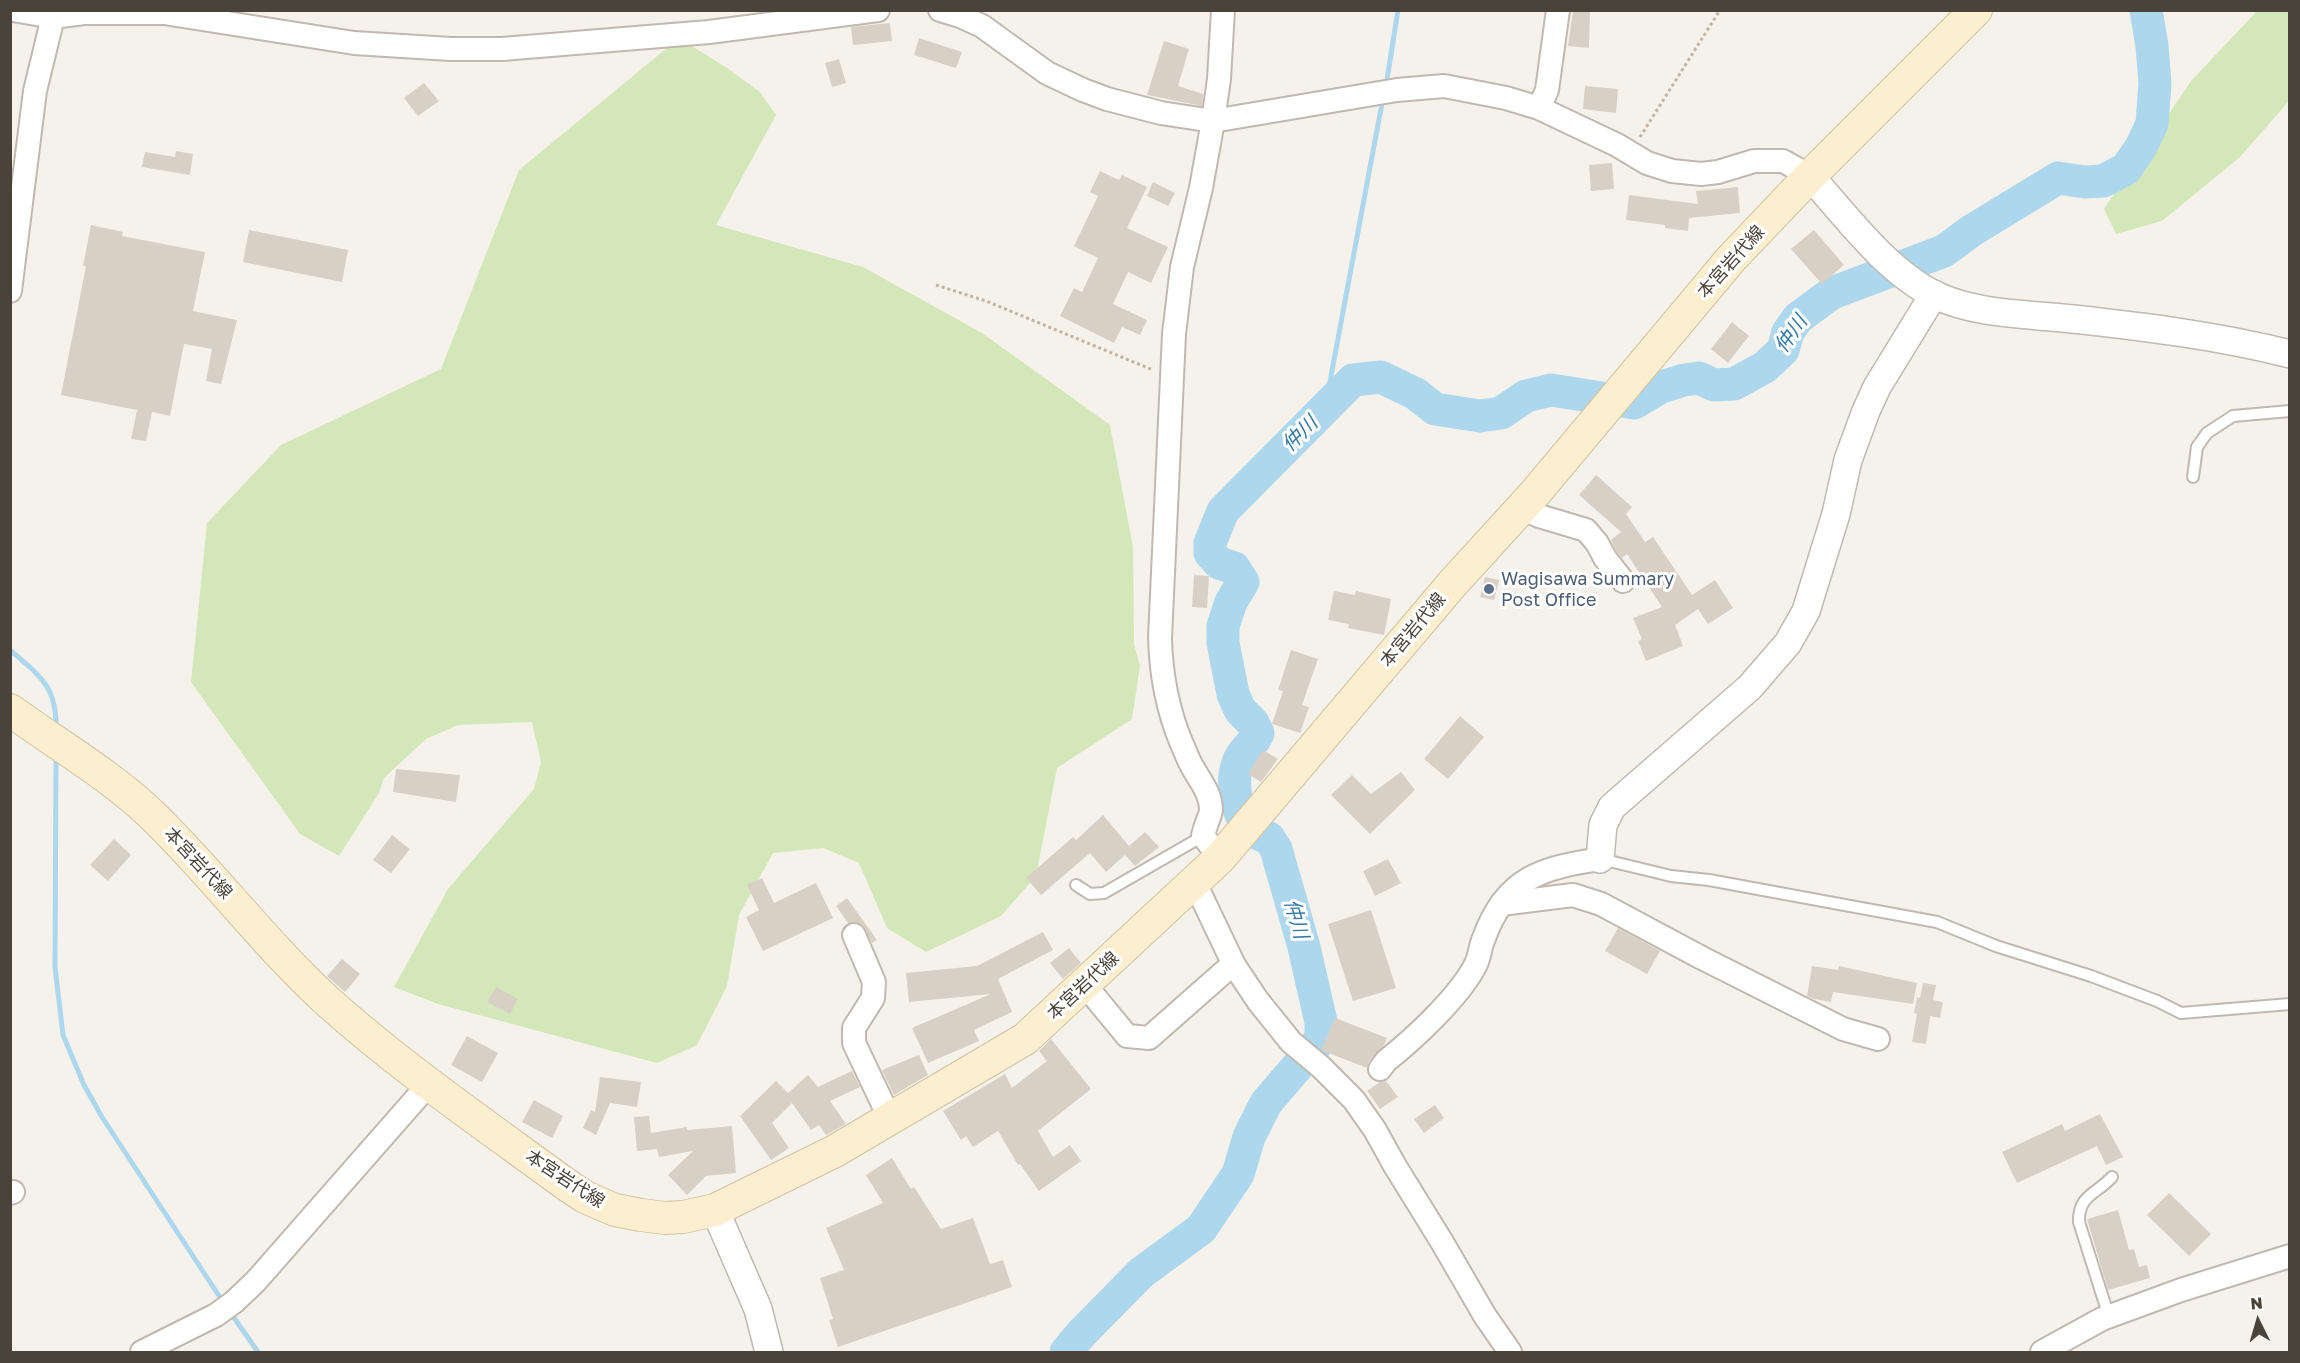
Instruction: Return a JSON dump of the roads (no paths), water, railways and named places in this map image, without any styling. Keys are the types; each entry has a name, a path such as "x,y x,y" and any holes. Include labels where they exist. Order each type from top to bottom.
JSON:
{"main road":[{"name":"本宮岩代線","path":"10,710 122,788 191,854 269,942 325,999 428,1085 567,1185 585,1197 615,1210 665,1218 683,1217 716,1210 835,1151 1025,1039 1085,985 1194,881 1211,847 1311,751 1453,583 1522,508 1731,259 1810,176 1976,10"}],"street":[{"path":"13,10 55,14 164,14 354,43 450,49 502,49 709,32 878,10"},
{"path":"940,10 982,26 1047,73 1083,90 1107,99 1161,113 1213,121 1397,90 1444,86 1506,98 1539,108 1568,120 1647,163 1671,171 1701,174 1718,172 1754,161 1783,161 1810,176 1882,257 1934,294 1971,308 2143,327 2253,345 2289,354"},
{"path":"1211,847 1206,822 1211,811 1209,798 1205,786 1192,766 1172,716 1161,667 1160,606 1174,334 1182,267 1201,188 1213,121 1219,79 1223,10"},
{"path":"1539,108 1547,90 1558,10"},
{"path":"10,291 35,91 55,14"},
{"path":"1380,1069 1386,1060 1447,1005 1477,963 1484,938 1501,904 1521,883 1543,871 1600,859 1603,825 1612,807 1750,687 1788,643 1806,611 1836,514 1848,460 1866,411 1877,387 1934,294"},
{"path":"1522,508 1539,516 1586,530 1623,580"},
{"path":"1194,881 1233,964 1277,1027 1354,1100 1375,1130 1485,1316 1510,1353"},
{"path":"1501,904 1573,895 1601,904 1702,958 1844,1029 1878,1040"},
{"path":"854,935 874,982 873,999 854,1028 854,1043 890,1119"},
{"path":"1085,985 1127,1036 1149,1038 1233,964"},
{"path":"142,1353 216,1316 234,1302 256,1281 428,1085"},
{"path":"716,1210 758,1309 769,1353"},
{"path":"2042,1353 2109,1317 2181,1290 2289,1256"}],"lane":[{"path":"2193,477 2197,447 2207,434 2233,416 2289,411"},
{"path":"1076,885 1090,894 1104,893 1211,847"},
{"path":"1600,859 1671,876 1709,880 1937,922 1996,946 2091,976 2157,1001 2181,1014 2289,1004"},
{"path":"2109,1317 2079,1222 2078,1211 2092,1192 2112,1177"}],"waterway":[{"path":"1386,86 1398,10"},
{"name":"仲川","path":"1066,1352 1141,1273 1201,1229 1238,1174 1249,1137 1266,1103 1321,1039 1321,1022 1304,947 1276,849 1269,838 1256,833 1249,827 1243,819 1236,799 1236,769 1239,760 1258,733 1253,723 1240,710 1233,694 1223,643 1223,626 1231,602 1243,582 1234,568 1219,563 1210,553 1210,543 1223,511 1353,380 1381,377 1416,394 1435,409 1480,416 1501,413 1526,396 1551,390 1634,403 1661,387 1684,380 1699,378 1714,385 1734,384 1765,367 1783,350 1788,332 1798,318 1832,293 1944,251 1971,231 2058,178 2085,182 2103,181 2126,169 2141,147 2152,124 2155,83 2146,10"},
{"path":"1353,380 1328,392 1383,98"},
{"path":"10,650 38,676 50,692 56,715 56,730"},
{"path":"56,754 55,967 63,1035 84,1085 102,1117 223,1302"},
{"path":"230,1312 258,1352"}],"place":[{"name":"Wagisawa Summary Post Office","path":"1489,589"}]}
